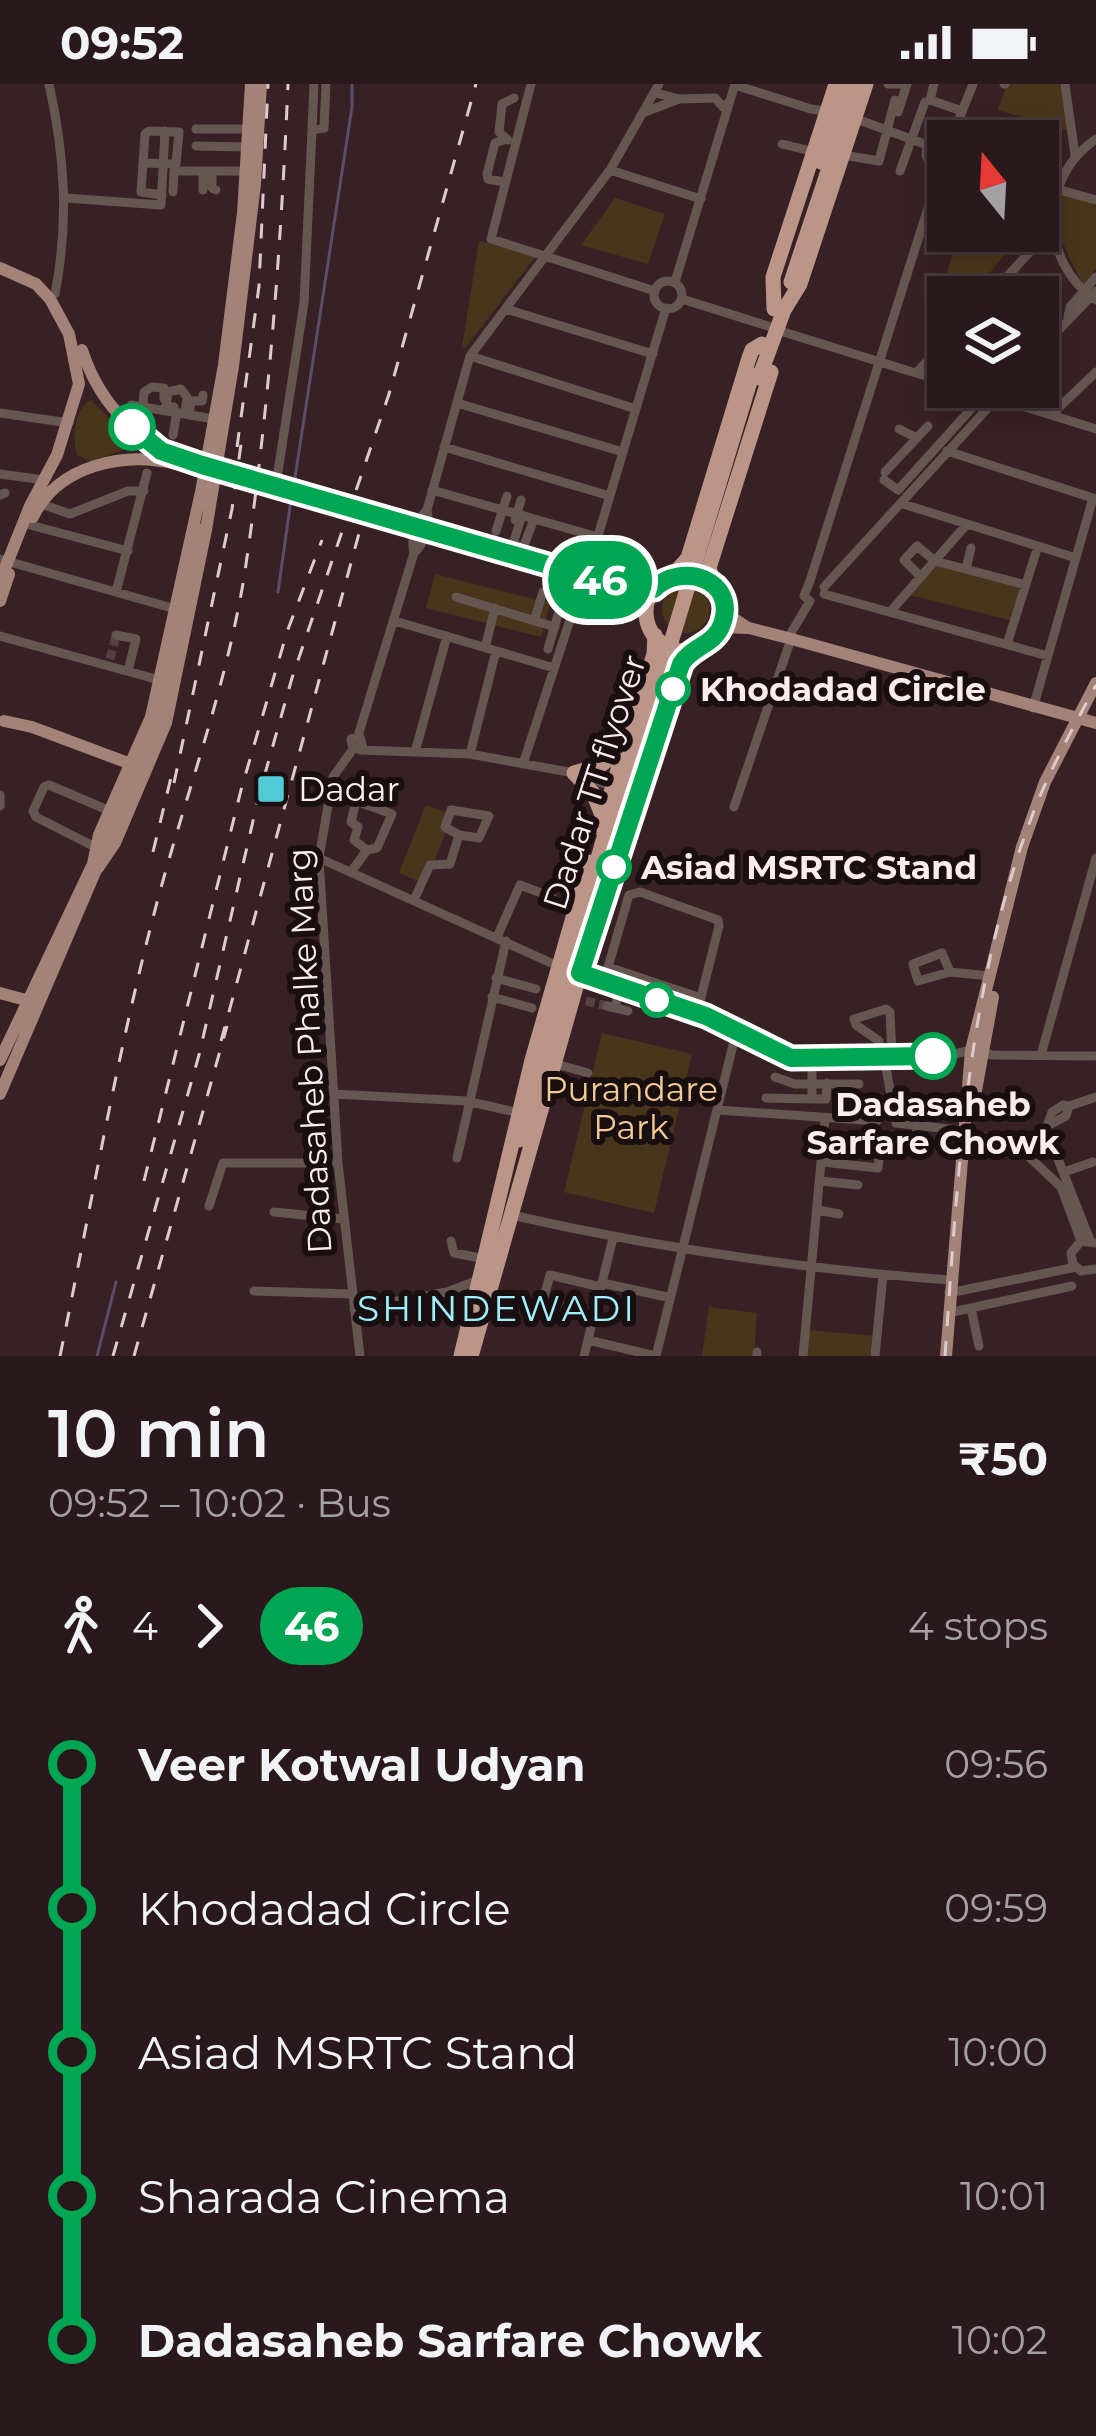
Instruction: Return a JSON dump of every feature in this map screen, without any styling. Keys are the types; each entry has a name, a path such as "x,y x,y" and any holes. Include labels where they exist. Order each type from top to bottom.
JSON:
{"highway":[{"path":"779,310 773,277 815,152 821,112 836,84"},
{"path":"461,1356 486,1259 513,1180 534,1144 580,999 580,973 681,664 692,650 714,638 723,619 709,568 772,369 766,347 845,84"},
{"path":"787,280 857,84"},
{"path":"779,310 800,284 866,84"},
{"path":"471,1356 511,1215 519,1113 557,966 654,654 655,635 647,608 654,589 688,557 749,358 766,347"},
{"name":"Dadar TT flyover","path":"513,1180 602,844 766,347"},
{"path":"673,575 695,574 715,586"},
{"path":"655,635 671,648 692,650"},
{"path":"638,707 666,713"},
{"path":"603,818 593,793 574,773 602,765 625,747"},
{"path":"590,862 614,867"}],"main road":[{"path":"94,860 107,860 148,773 166,723 189,613 247,172 251,84"},
{"path":"2,1086 4,1063 159,720 234,360 255,184 261,84"},
{"path":"0,265 40,278 55,295 88,370 137,432 161,451 202,468"},
{"path":"0,265 36,284 59,314 76,356 80,384 57,455 0,580"},
{"path":"74,404 88,392 104,395"},
{"path":"129,459 139,450 137,432"},
{"path":"57,455 62,467 81,471"},
{"path":"0,601 6,561 54,488 81,471 129,459 202,468 584,579 654,589"},
{"path":"94,860 108,810 152,717 205,493"},
{"path":"584,579 647,608"},
{"path":"723,619 1084,724"},
{"path":"949,1356 958,1311 953,1288 968,1132 993,974 1022,847 1046,782 1084,724 1095,692"},
{"path":"1,720 133,763 148,773"},
{"path":"0,993 33,1002"}],"street":[{"path":"50,84 62,140 66,198 55,295"},
{"path":"275,489 304,303 314,84"},
{"path":"312,130 324,128 326,84"},
{"path":"508,84 514,98"},
{"path":"531,84 510,140 491,238 655,291"},
{"path":"715,98 720,84"},
{"path":"675,282 735,84 853,122 891,128 911,140 927,139"},
{"path":"888,84 926,95 932,84"},
{"path":"932,84 930,100 962,111"},
{"path":"1065,84 1075,154"},
{"path":"843,155 878,162 904,86"},
{"path":"956,120 970,87"},
{"path":"356,750 364,743 358,736 470,356 610,170 657,88 679,99"},
{"path":"510,140 499,132 502,104 514,98 527,100"},
{"path":"645,112 679,99 715,98 723,107 729,102"},
{"path":"891,128 896,100"},
{"path":"901,171 925,102"},
{"path":"196,128 249,129"},
{"path":"203,190 217,129"},
{"path":"143,163 177,163 179,133 146,132 143,163 141,192 168,194"},
{"path":"1059,184 1075,154 1096,139"},
{"path":"504,182 488,179 487,174 495,143 510,140"},
{"path":"782,144 815,152"},
{"path":"196,146 213,150 248,147"},
{"path":"164,164 158,178 168,194"},
{"path":"610,170 701,199"},
{"path":"210,171 216,190"},
{"path":"66,198 159,206 168,194 173,172 247,172"},
{"path":"1059,186 1096,197"},
{"path":"810,601 804,592 927,219"},
{"path":"1059,250 1063,265 1092,295"},
{"path":"1008,276 1030,252"},
{"path":"1059,328 1092,295 1096,277"},
{"path":"675,282 682,299 676,306 658,304 655,291 661,283 675,282"},
{"path":"682,299 927,378"},
{"path":"548,650 584,579 666,308"},
{"path":"506,309 652,354"},
{"path":"470,356 636,409"},
{"path":"916,373 927,361"},
{"path":"1051,415 1096,372"},
{"path":"163,405 165,389 152,387 137,406 214,418"},
{"path":"173,435 191,401 202,401 203,395"},
{"path":"457,403 623,452"},
{"path":"928,425 884,476 897,491 970,408"},
{"path":"734,807 791,639 810,601 989,408"},
{"path":"1029,408 1096,428"},
{"path":"0,412 69,423"},
{"path":"186,413 192,432"},
{"path":"907,448 940,442 971,428"},
{"path":"899,429 917,437"},
{"path":"940,442 942,462"},
{"path":"940,442 942,462"},
{"path":"445,447 610,496"},
{"path":"942,462 1095,499 1033,708"},
{"path":"116,592 147,473"},
{"path":"0,474 44,479"},
{"path":"905,482 915,490"},
{"path":"432,490 504,504 598,537"},
{"path":"41,504 70,514 128,491 144,491"},
{"path":"496,531 504,504"},
{"path":"903,504 1076,558"},
{"path":"511,537 522,512"},
{"path":"890,612 967,524"},
{"path":"30,525 128,551"},
{"path":"921,577 904,559 917,546 935,561 1026,585"},
{"path":"1006,644 1038,547"},
{"path":"966,569 971,548"},
{"path":"6,561 189,613"},
{"path":"810,581 818,581 824,591 890,612 1048,656"},
{"path":"535,621 543,592"},
{"path":"456,597 535,621 556,635"},
{"path":"523,764 554,668 562,601"},
{"path":"470,754 495,608"},
{"path":"395,621 554,668"},
{"path":"116,635 136,639 128,671"},
{"path":"0,636 109,662 174,684"},
{"path":"415,752 447,636"},
{"path":"356,750 470,754 574,773 636,795"},
{"name":"Dadasaheb Phalke Marg","path":"356,750 333,777 319,858 338,1163 359,1356"},
{"path":"94,860 34,817 44,787 51,785 108,810"},
{"path":"0,795 0,806"},
{"path":"351,872 368,850 377,848 392,814 356,801 351,822 358,826 354,838 368,850"},
{"path":"451,810 489,816 478,838 459,835 445,826 451,810"},
{"path":"414,900 430,865 450,863 459,835"},
{"path":"319,858 557,966 626,989 791,1058 852,1058 886,1052 1096,1056"},
{"path":"1040,1055 1096,858"},
{"path":"457,1158 502,939 520,885 552,897"},
{"path":"695,1017 701,998 718,920 638,892 626,898 607,962 610,970 701,998"},
{"path":"950,972 993,974"},
{"path":"628,1011 611,1007 634,977"},
{"path":"496,979 536,989"},
{"path":"492,997 532,1007"},
{"path":"588,1340 654,1356 736,1033"},
{"path":"886,1052 896,1123 1001,1138 1012,1148 1050,1135"},
{"path":"775,1077 792,1083 855,1084 852,1058"},
{"path":"556,1064 588,1072"},
{"path":"812,1068 812,1099"},
{"path":"790,1116 792,1083"},
{"path":"802,1356 827,1083"},
{"path":"333,1094 467,1101 519,1113"},
{"path":"1074,1265 1073,1248 1089,1242 1060,1175 1048,1116 1056,1107 1096,1097"},
{"path":"766,1098 812,1099 825,1109"},
{"path":"718,1110 790,1116 825,1109 877,1120"},
{"path":"822,1162 878,1168 880,1141 916,1141 916,1125"},
{"path":"1050,1135 1032,1143 1027,1155 1060,1175"},
{"path":"209,1206 223,1162 338,1163"},
{"path":"1060,1175 1094,1162"},
{"path":"820,1181 858,1185"},
{"path":"818,1210 839,1214"},
{"path":"274,1212 343,1219"},
{"path":"511,1215 683,1251 953,1288 1074,1265 1085,1272 1096,1269"},
{"path":"584,1356 614,1238"},
{"path":"451,1241 454,1253 486,1259"},
{"path":"595,1313 543,1301 550,1275 667,1297"},
{"path":"875,1356 883,1275"},
{"path":"354,1309 447,1292 481,1279"},
{"path":"979,1346 958,1311 1072,1286"},
{"path":"254,1291 352,1294"}],"green space":[{"path":"1007,84 1063,84 1069,131 1059,128 1059,120 1032,120 998,110"},
{"path":"1062,193 1096,202 1096,269 1083,285 1060,237"},
{"path":"615,198 665,214 648,264 581,245"},
{"path":"479,241 536,256 465,348 462,347"},
{"path":"953,252 1007,252 987,276 946,276"},
{"path":"91,400 130,439 130,448 91,461 77,455 76,425"},
{"path":"934,562 1025,585 1013,621 906,594"},
{"path":"435,574 550,603 541,637 426,608"},
{"name":"Khodadad Circle","path":"686,585 703,592 710,609 703,626 686,633 669,626 662,609 669,592"},
{"path":"426,805 453,815 425,884 399,873"},
{"name":"Purandare Park","path":"602,1033 692,1054 654,1213 564,1192"},
{"path":"709,1307 757,1313 754,1356 702,1356"},
{"path":"809,1330 875,1336 873,1356 807,1356"}],"waterway":[{"path":"294,484 352,84"},
{"path":"278,592 292,493"},
{"path":"97,1356 116,1282"}],"tunnel":[{"path":"110,659 116,635"},
{"path":"586,1001 607,1006"}],"railway":[{"path":"237,447 259,286 268,84"},
{"path":"60,1356 131,1010 238,612 273,328 288,84"},
{"path":"113,1356 199,1055 259,795 292,678 389,394 476,84"},
{"path":"174,783 232,509 243,430"},
{"path":"221,1041 361,526"},
{"path":"144,1181 241,790 287,632 322,540"},
{"path":"945,1356 969,1083 992,948 1032,816 1096,685"},
{"path":"153,852 174,765"},
{"path":"134,1356 227,1026"}],"bus line":[{"name":"46","path":"132,427 161,451 202,465 631,589 654,589 662,580 684,573 715,586 724,619 714,638 692,650 681,664 580,973 706,1016 791,1058 933,1056"}],"place":[{"name":"Khodadad Circle","path":"673,689"},
{"name":"Dadar","path":"271,789"},
{"name":"Asiad MSRTC Stand","path":"614,867"},
{"name":"Dadasaheb Sarfare Chowk","path":"933,1056"}],"district":[{"name":"SHINDEWADI","path":"497,1308"}]}
